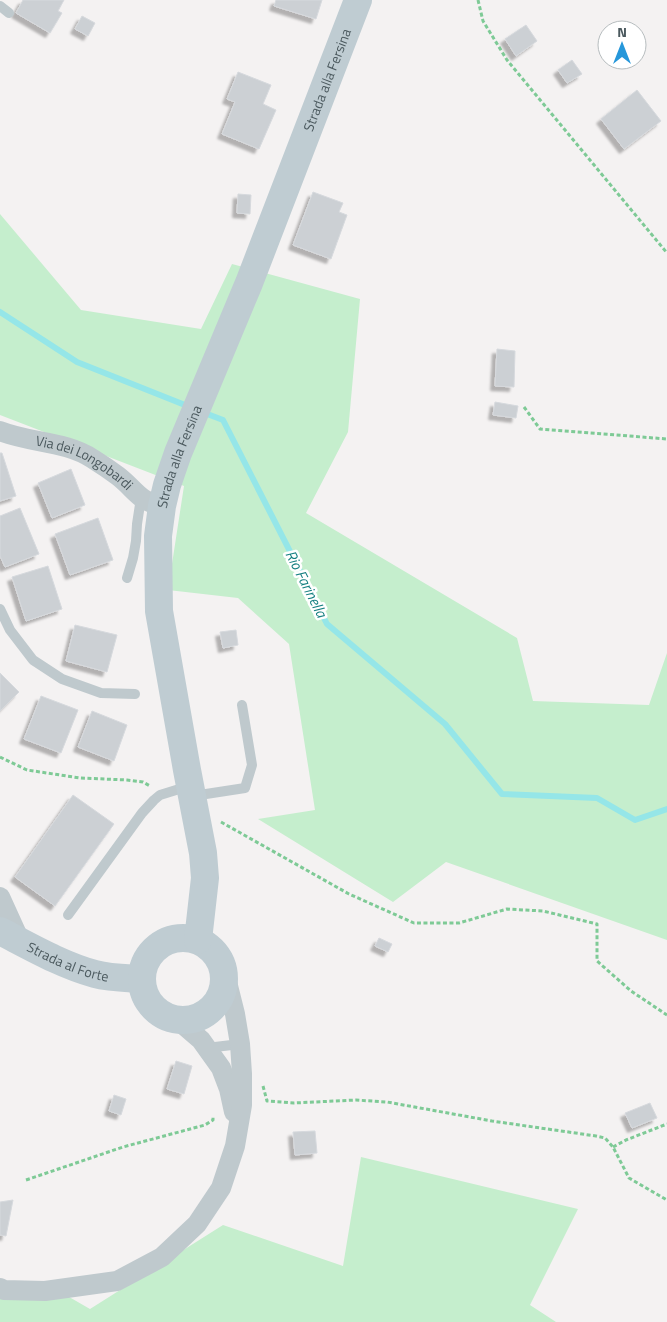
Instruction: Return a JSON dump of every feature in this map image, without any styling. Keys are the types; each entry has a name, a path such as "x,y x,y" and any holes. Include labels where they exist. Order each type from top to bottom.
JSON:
{"street":[{"name":"Strada alla Fersina","path":"198,940 204,878 203,853 159,611 158,536 152,502 167,485 358,0"},
{"name":"Via dei Longobardi","path":"0,431 22,438 60,445 90,457 152,502"},
{"path":"0,897 10,936"},
{"name":"Strada al Forte","path":"10,936 72,966 96,974 141,979"},
{"path":"0,1288 4,1290 45,1291 117,1281 162,1257 197,1224 221,1188 235,1146 242,1105 242,1074 235,1014 225,974 222,964 208,946 198,940 182,938 167,941 154,950 145,963 141,979 144,994 152,1007 164,1016 179,1020 191,1020 203,1016 213,1008 222,993 225,974"},
{"path":"179,1020 201,1040 221,1068 238,1123"}],"lane":[{"path":"0,6 9,12"},
{"path":"127,578 134,558 137,524 152,502"},
{"path":"0,609 10,630 34,660 62,679 101,693 135,694"},
{"path":"68,915 142,813 160,795 193,801 245,788 252,766 242,705"},
{"path":"208,1050 215,1047 240,1044"}],"path":[{"path":"478,0 483,21 507,60 667,253"},
{"path":"524,407 540,429 667,439"},
{"path":"0,757 27,770 80,778 143,782 160,795"},
{"path":"193,801 213,818 229,825 349,894 414,923 459,923 507,909 542,911 597,924 597,961 631,991 667,1015"},
{"path":"263,1083 267,1101 294,1103 356,1100 387,1102 492,1121 605,1138 613,1147 629,1178 667,1200"},
{"path":"26,1180 123,1147 204,1125 213,1120 214,1114"},
{"path":"613,1147 667,1124"}],"green space":[{"path":"0,214 81,310 201,329 232,264 360,299 348,432 306,513 517,638 533,701 649,705 667,653 667,940 446,862 393,902 258,819 315,810 289,644 238,598 168,590 184,486 0,415"},
{"path":"361,1157 578,1209 530,1305 556,1322 0,1322 0,1298 57,1290 90,1309 223,1225 343,1266"}],"building":[{"path":"23,0 64,0 58,11 62,13 50,33 16,13"},
{"path":"276,0 322,0 316,19 274,6"},
{"path":"82,16 95,23 88,36 75,29"},
{"path":"526,25 537,41 516,56 505,39"},
{"path":"572,60 582,74 567,83 558,70"},
{"path":"238,72 271,85 263,104 276,110 259,149 222,134 235,102 227,99"},
{"path":"637,90 661,121 624,149 601,119"},
{"path":"313,192 343,203 339,212 347,215 331,259 293,245"},
{"path":"238,194 251,195 250,214 237,213"},
{"path":"497,349 515,351 514,387 495,386"},
{"path":"495,402 518,406 516,418 493,415"},
{"path":"0,453 2,453 16,496 0,501"},
{"path":"71,469 85,505 52,518 38,483"},
{"path":"20,508 39,554 5,567 0,556 0,516"},
{"path":"98,518 113,560 70,575 55,534"},
{"path":"48,566 62,609 26,621 12,577"},
{"path":"75,625 117,635 107,672 66,661"},
{"path":"236,630 238,645 223,648 220,632"},
{"path":"0,673 19,692 0,711"},
{"path":"41,696 78,710 61,753 24,739"},
{"path":"92,711 127,725 114,761 78,747"},
{"path":"73,795 114,824 55,906 15,877"},
{"path":"379,938 392,944 388,952 375,946"},
{"path":"176,1061 192,1066 184,1094 167,1089"},
{"path":"114,1095 126,1099 121,1115 109,1111"},
{"path":"650,1103 657,1118 632,1128 625,1113"},
{"path":"315,1131 317,1153 295,1155 293,1132"},
{"path":"13,1200 6,1236 0,1235 0,1202"}],"waterway":[{"name":"Rio Farinella","path":"0,312 77,362 190,407"},
{"name":"Rio Farinella","path":"202,412 223,420 327,624 445,724 502,794 597,798 635,820 667,809"}]}
